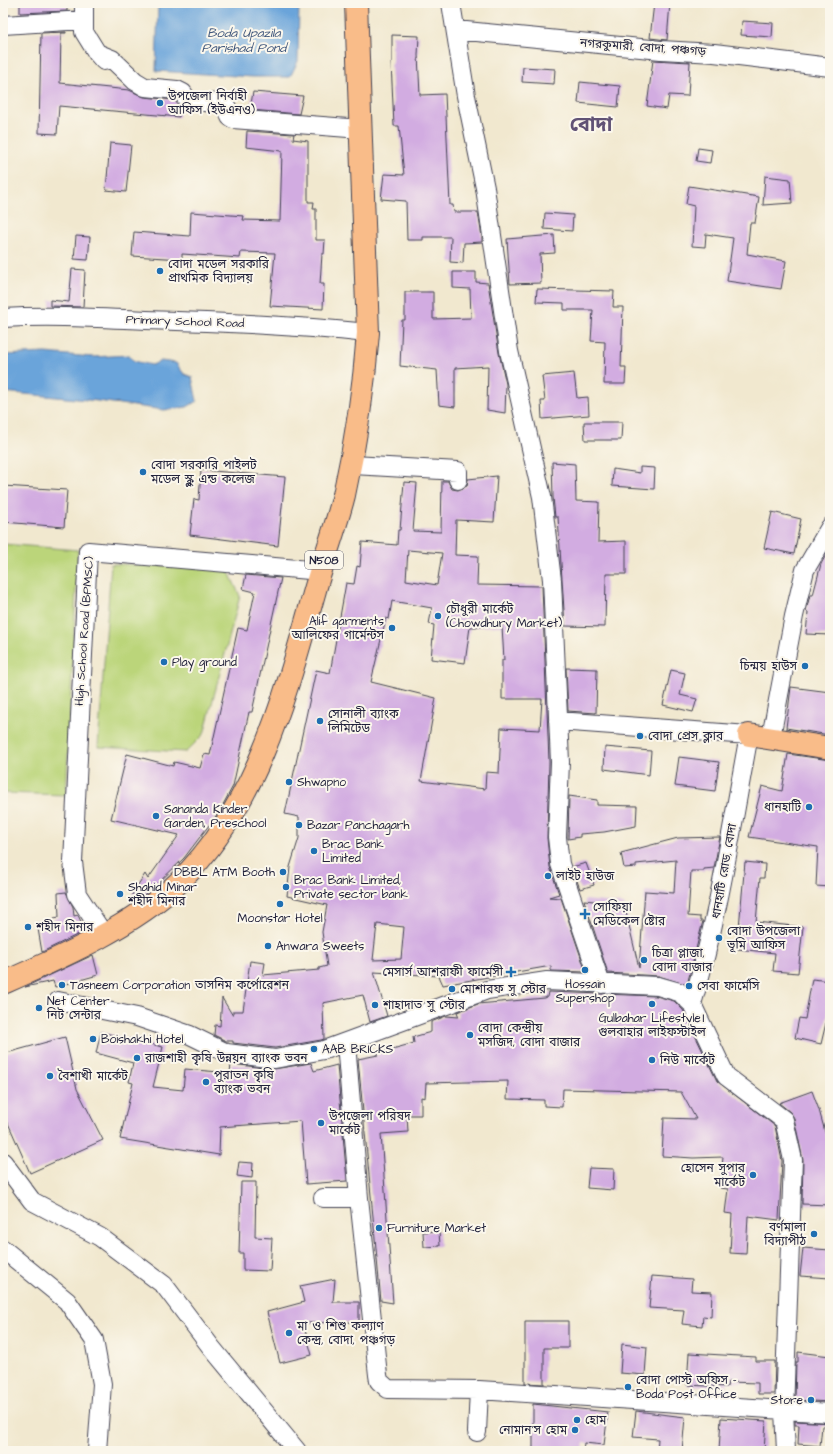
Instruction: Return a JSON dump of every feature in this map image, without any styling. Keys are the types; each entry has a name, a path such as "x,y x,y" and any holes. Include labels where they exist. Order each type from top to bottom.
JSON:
{"main road":[{"name":"N508","path":"3,983 104,935 143,910 178,883 198,860 230,818 251,782 287,690 344,496 362,402 368,333 356,3"},
{"path":"749,735 830,748"}],"street":[{"path":"451,3 466,96 485,188 510,351 542,497 552,580 560,762 556,837 560,864 601,984"},
{"path":"3,25 84,12 84,32 97,53 114,71 123,87"},
{"name":"নগরকুমারী, বোদা, পঞ্চগড়","path":"456,30 661,50 714,53 830,67"},
{"path":"97,53 112,59 135,81 145,87 177,90 183,93 188,101 220,103 227,107 230,117 233,119 361,129"},
{"name":"Primary School Road","path":"3,318 45,315 223,322 306,326 368,333"},
{"path":"512,415 520,419 526,426"},
{"path":"353,465 458,471 458,480"},
{"path":"771,738 794,616 805,570 830,527"},
{"name":"High School Road (BPMSC)","path":"104,935 77,894 73,862 88,551 321,571"},
{"path":"558,721 749,735"},
{"name":"ধানহাটি রোড, বোদা","path":"692,1004 707,955 714,923 749,735"},
{"path":"58,1001 137,1017 190,1035 227,1053 275,1059 324,1050 346,1043 487,990 547,981 658,986 679,992 692,1004 726,1076 784,1120 794,1160 785,1409 786,1451"},
{"path":"346,1043 359,1198 379,1381 388,1389 479,1390 830,1413"},
{"path":"3,1162 32,1201 100,1237 164,1285 212,1347 297,1451"},
{"path":"323,1198 359,1198"},
{"path":"3,1249 67,1301 94,1340 102,1384 97,1451"},
{"path":"477,1432 479,1390"}],"green space":[{"path":"3,544 78,550 66,795 3,793"},
{"name":"Play ground","path":"111,564 183,566 228,570 240,596 204,734 186,752 98,747"}],"water":[{"name":"Boda Upazila Parishad Pond","path":"158,3 299,3 298,61 290,77 253,77 156,71"},
{"path":"45,353 93,357 129,355 134,361 152,365 161,361 176,363 184,374 192,377 197,401 187,407 164,410 98,401 3,392 3,355"}],"building":[{"path":"20,3 67,3 67,11 20,13"},
{"path":"654,3 670,3 667,40 650,38"},
{"path":"742,21 773,23 772,37 741,35"},
{"path":"66,32 61,33 60,83 129,90 144,97 174,100 180,107 179,117 59,106 57,134 39,133 41,33"},
{"path":"392,35 419,36 418,55 420,95 445,94 450,205 453,205 454,212 478,212 482,237 482,242 464,243 463,263 450,262 451,237 423,237 423,240 407,240 406,201 381,199 384,174 404,175 399,126 394,126 391,62"},
{"path":"653,60 690,62 688,96 669,95 667,109 647,106"},
{"path":"523,67 555,69 554,84 522,82"},
{"path":"580,82 620,86 618,107 578,103"},
{"path":"253,92 303,96 299,114 250,110"},
{"path":"247,131 294,134 293,139 308,141 308,202 314,202 313,209 316,209 316,240 325,240 324,254 322,254 320,284 324,284 323,309 270,306 275,253 241,252 240,258 182,254 182,259 132,256 134,232 190,236 191,212 244,216 243,220 280,221 282,151 246,147"},
{"path":"110,143 131,145 126,192 106,190"},
{"path":"698,148 712,150 710,163 696,161"},
{"path":"765,176 790,179 792,203 763,205"},
{"path":"689,186 759,197 755,223 750,223 747,254 786,261 781,289 727,281 733,238 706,234 705,247 692,246 694,206 686,204"},
{"path":"545,213 573,215 572,231 544,229"},
{"path":"554,235 555,253 540,254 541,283 510,284 507,239"},
{"path":"76,236 90,237 88,260 74,259"},
{"path":"72,269 85,270 83,307 50,306 50,300 69,302"},
{"path":"453,272 476,272 476,282 488,283 499,353 506,384 505,413 487,410 488,366 455,368 455,407 439,405 437,370 400,366 402,320 405,320 405,292 433,292 433,319 471,318 470,289 453,288"},
{"path":"537,289 614,291 613,307 623,307 621,367 626,367 625,384 604,384 605,342 591,341 593,310 564,310 564,303 536,302"},
{"path":"574,373 577,398 588,397 589,415 542,419 541,401 545,401 542,376"},
{"path":"584,422 622,422 621,440 585,440"},
{"path":"552,462 575,464 576,501 599,502 598,542 626,541 626,574 606,574 605,627 565,626 558,517 555,517 553,497"},
{"path":"640,467 655,468 654,489 612,486 613,469 640,473"},
{"path":"201,470 285,477 278,546 190,535 194,499 199,500"},
{"path":"497,476 494,522 456,520 455,555 478,556 477,585 542,586 549,762 547,838 550,867 559,894 549,897 561,898 586,972 551,971 551,966 443,985 439,976 374,972 387,1016 370,1022 363,995 323,1003 324,1039 275,1048 226,1041 214,1035 215,1025 220,1026 222,998 233,1016 233,1011 243,1011 250,961 265,963 263,975 319,970 319,968 327,966 322,932 327,905 287,896 290,867 299,838 299,817 285,814 316,670 330,673 346,583 354,584 357,566 360,567 362,542 397,545 398,530 400,530 404,482 417,483 413,531 441,532 442,481 448,481 452,489 458,490 467,486 468,479","holes":["408,550 442,553 437,585 406,580","392,601 432,608 429,624 434,625 431,659 465,663 470,627 502,626 504,660 502,660 502,699 542,699 540,730 501,728 499,773 486,772 485,789 421,781 436,698 371,682 386,618 389,619","377,924 404,927 401,959 373,960"]},
{"path":"3,486 67,490 64,527 3,522"},
{"path":"772,512 801,519 794,554 764,548"},
{"path":"830,548 830,635 806,634 808,612 806,611 810,595 813,595 821,564"},
{"path":"246,575 281,578 252,712 249,712 233,786 219,812 184,858 153,888 131,904 137,895 132,894 145,874 148,879 179,835 111,819 127,754 173,766 174,762 200,768 204,754 210,755 238,628 247,630 255,592 243,589"},
{"path":"566,668 597,669 596,713 568,711"},
{"path":"671,670 685,673 680,695 697,699 693,712 663,705"},
{"path":"791,687 830,692 830,735 786,728"},
{"path":"605,747 651,751 649,775 604,769"},
{"path":"788,754 830,760 830,887 816,886 818,847 749,837 762,786 782,791"},
{"path":"679,757 719,762 715,791 675,786"},
{"path":"569,796 597,800 597,805 637,806 636,826 604,832 580,834 580,837 568,839"},
{"path":"720,837 714,868 704,869 704,871 691,871 688,916 700,917 700,921 703,921 687,985 659,976 608,973 584,900 624,904 639,968 645,891 674,893 676,860 636,864 636,867 624,868 621,853 678,838"},
{"path":"745,862 765,864 764,878 760,878 756,922 803,927 798,973 773,971 775,953 737,949"},
{"path":"586,863 594,885 580,889 572,867"},
{"path":"66,892 73,907 74,916 78,915 85,931 42,952 37,923 54,920 54,918 59,917 58,893"},
{"path":"93,955 98,975 55,987 53,981 25,987"},
{"path":"812,979 830,981 830,1006 821,1044 795,1038 799,1018 805,1019"},
{"path":"548,992 656,996 674,1001 683,1010 717,1081 775,1126 782,1161 779,1220 748,1216 746,1254 730,1253 732,1214 725,1213 728,1189 720,1188 723,1157 693,1158 662,1156 664,1118 696,1119 681,1092 563,1089 562,1107 544,1106 544,1100 507,1099 508,1081 426,1083 425,1098 421,1097 421,1115 407,1115 408,1132 381,1134 393,1303 381,1301 358,1059 378,1055 378,1053 414,1043 413,1037 431,1032 431,1022 446,1016 459,1017 457,1012 478,1004 545,998 547,997"},
{"path":"101,1032 163,1047 153,1087 183,1090 185,1069 230,1073 231,1064 274,1069 311,1063 314,1071 337,1065 347,1181 306,1184 301,1121 220,1127 219,1155 120,1139 133,1083 129,1082 133,1063 96,1053"},
{"name":"বৈশাখী মার্কেট","path":"65,1037 77,1089 103,1140 30,1173 8,1123 3,1125 3,1054"},
{"path":"812,1091 830,1150 830,1205 802,1204 803,1160 794,1118 790,1112 779,1103"},
{"path":"239,1162 253,1163 252,1178 237,1176"},
{"path":"589,1168 614,1169 613,1190 587,1188"},
{"path":"241,1182 256,1182 255,1237 272,1238 270,1271 243,1270 243,1253 239,1253"},
{"path":"439,1231 440,1246 424,1247 423,1232"},
{"path":"803,1248 830,1250 830,1278 800,1276"},
{"path":"652,1276 692,1279 691,1291 712,1292 711,1317 703,1316 702,1326 682,1324 684,1310 649,1308"},
{"path":"335,1279 333,1302 359,1302 359,1322 303,1323 312,1355 280,1363 267,1312 304,1302 300,1286"},
{"path":"525,1321 568,1321 568,1348 544,1348 544,1384 525,1383"},
{"path":"622,1344 647,1347 645,1375 620,1373"},
{"path":"798,1352 830,1356 830,1402 795,1400 796,1362 798,1362"},
{"path":"689,1353 756,1357 756,1361 775,1361 774,1394 758,1394 758,1383 728,1382 727,1387 687,1385"},
{"path":"533,1404 608,1412 604,1445 584,1443 583,1451 533,1451"},
{"path":"636,1411 685,1417 682,1451 657,1451 658,1439 633,1437"},
{"path":"721,1418 766,1421 764,1451 719,1451"},
{"path":"795,1421 830,1423 830,1426 822,1426 820,1446 798,1444 799,1425 795,1425"}],"place":[{"name":"উপজেলা নির্বাহী আফিস (ইউএনও)","path":"160,103"},
{"name":"বোদা মডেল সরকারি প্রাথমিক বিদ্যালয়","path":"160,271"},
{"name":"বোদা সরকারি পাইলট মডেল স্কুল এন্ড কলেজ","path":"143,472"},
{"name":"চৌধুরী মার্কেট (Chowdhury Market)","path":"438,616"},
{"name":"Alif garments আলিফের গার্মেন্টস","path":"392,628"},
{"name":"Play ground","path":"164,662"},
{"name":"চিন্ময় হাউস","path":"805,666"},
{"name":"সোনালী ব্যাংক লিমিটেড","path":"320,721"},
{"name":"বোদা প্রেস ক্লাব","path":"640,736"},
{"name":"Shwapno","path":"289,782"},
{"name":"ধানহাটি","path":"809,807"},
{"name":"Sananda Kinder Garden, Preschool","path":"156,816"},
{"name":"Bazar Panchagarh","path":"299,825"},
{"name":"Brac Bank Limited","path":"314,851"},
{"name":"DBBL ATM Booth","path":"283,872"},
{"name":"লাইট হাউজ","path":"548,876"},
{"name":"Brac Bank Limited, Private sector bank","path":"286,887"},
{"name":"Shahid Minar শহীদ মিনার","path":"120,894"},
{"name":"Moonstar Hotel","path":"280,904"},
{"name":"সোফিয়া মেডিকেল ষ্টোর","path":"585,914"},
{"name":"শহীদ মিনার","path":"28,927"},
{"name":"বোদা উপজেলা ভূমি আফিস","path":"719,938"},
{"name":"Anwara Sweets","path":"268,946"},
{"name":"চিত্রা প্লাজা, বোদা বাজার","path":"644,960"},
{"name":"Hossain Supershop","path":"585,970"},
{"name":"মেসার্স আশরাফী ফার্মেসী","path":"511,972"},
{"name":"Tasneem Corporation তাসনিম কর্পোরেশন","path":"62,985"},
{"name":"সেবা ফার্মেসি","path":"689,986"},
{"name":"মোশারফ সু স্টোর","path":"452,989"},
{"name":"Gulbahar Lifestyle। গুলবাহার লাইফস্টাইল","path":"652,1004"},
{"name":"শাহাদাত সু স্টোর","path":"375,1005"},
{"name":"Net Center নিট সেন্টার","path":"39,1008"},
{"name":"বোদা কেন্দ্রীয় মসজিদ, বোদা বাজার","path":"470,1035"},
{"name":"Boishakhi Hotel","path":"93,1039"},
{"name":"AAB BRICKS","path":"314,1049"},
{"name":"রাজশাহী কৃষি উন্নয়ন ব্যাংক ভবন","path":"137,1058"},
{"name":"নিউ মার্কেট","path":"652,1060"},
{"name":"বৈশাখী মার্কেট","path":"50,1076"},
{"name":"পুরাতন কৃষি ব্যাংক ভবন","path":"206,1082"},
{"name":"উপজেলা পরিষদ মার্কেট","path":"321,1123"},
{"name":"হোসেন সুপার মার্কেট","path":"753,1175"},
{"name":"Furniture Market","path":"379,1228"},
{"name":"বর্ণমালা বিদ্যাপীঠ","path":"814,1234"},
{"name":"মা ও শিশু কল্যাণ কেন্দ্র, বোদা, পঞ্চগড়","path":"289,1333"},
{"name":"বোদা পোস্ট অফিস - Boda Post Office","path":"628,1387"},
{"name":"Store","path":"811,1400"},
{"name":"হোম","path":"577,1420"},
{"name":"নোমান'স হোম","path":"575,1430"}],"district":[{"name":"বোদা","path":"591,124"}]}
